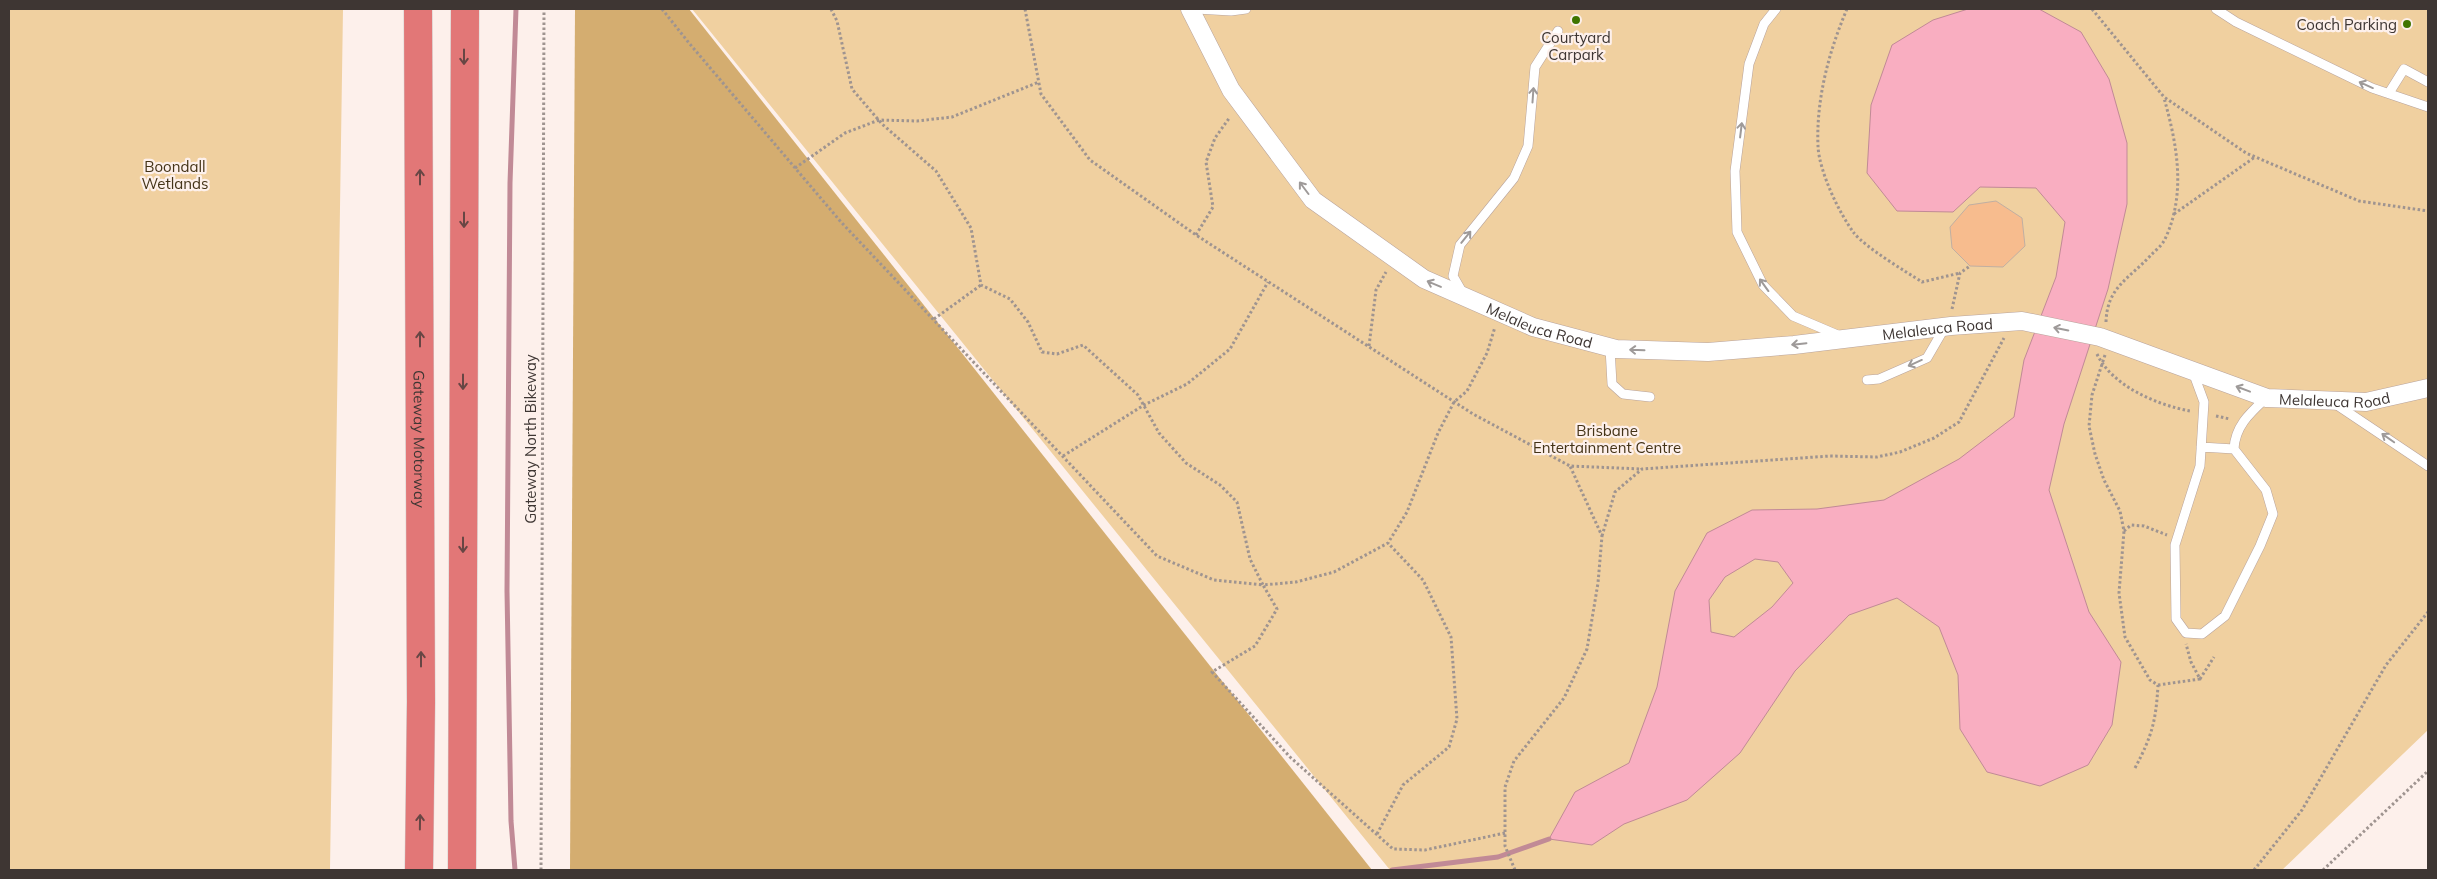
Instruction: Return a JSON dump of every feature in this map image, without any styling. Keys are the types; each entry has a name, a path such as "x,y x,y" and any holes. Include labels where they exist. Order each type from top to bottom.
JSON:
{"highway":[{"name":"Gateway Motorway","path":"418,9 421,683 419,870"},
{"path":"462,870 465,9"}],"street":[{"name":"Melaleuca Road","path":"1190,9 1231,90 1313,200 1424,279 1533,326 1610,348 1708,352 1847,339 1948,326 2022,321 2102,339 2267,398 2366,402 2428,388"}],"lane":[{"path":"1196,9 1231,11 1246,9"},
{"path":"1776,9 1764,24 1748,64 1735,171 1736,232 1763,285 1794,316 1847,339"},
{"path":"2216,9 2245,26 2372,88 2428,107"},
{"path":"1465,297 1453,276 1460,245 1514,178 1528,146 1535,67 1558,31"},
{"path":"2389,93 2404,69 2428,82"},
{"path":"1867,380 1879,379 1927,358 1948,326"},
{"path":"1610,348 1612,384 1623,394 1650,397"},
{"path":"2192,370 2204,402 2200,466 2176,540 2176,619 2186,633 2202,634 2225,616 2260,546 2273,514 2266,490 2234,449 2234,436 2246,415 2267,398"},
{"path":"2331,401 2428,466"},
{"path":"2201,447 2234,449"}],"path":[{"name":"Gateway North Bikeway","path":"541,870 544,9"},
{"path":"662,9 841,222 1158,556 1214,580 1263,585 1296,582 1334,572 1388,543 1407,512 1438,433 1454,402 1467,391 1487,353 1500,312"},
{"path":"831,9 837,21 852,89 878,120 936,171 971,228 981,285"},
{"path":"1024,9 1042,94 1090,160 1196,235 1454,402 1570,466 1642,470 1820,457 1877,457 1900,452 1934,438 1959,422 2005,336"},
{"path":"1847,9 1834,39 1820,102 1818,148 1831,195 1855,234 1922,282 1960,273 1970,266"},
{"path":"2092,9 2164,97 2246,153 2359,201 2428,211"},
{"path":"795,168 845,133 878,120 917,121 952,117 1039,82"},
{"path":"2164,97 2177,144 2178,190 2174,214 2164,242 2136,271 2114,290 2106,308 2102,339 2103,366 2092,395 2089,426 2095,454 2104,480 2120,511 2124,531 2118,593 2125,637 2150,680 2158,685 2200,679 2214,657"},
{"path":"1196,235 1213,207 1206,162 1214,138 1230,117 1244,107"},
{"path":"2174,214 2255,156"},
{"path":"1369,346 1376,290 1394,258"},
{"path":"1948,326 1960,273"},
{"path":"1063,456 1144,406 1188,384 1230,349 1268,282"},
{"path":"934,320 981,285"},
{"path":"981,285 1010,299 1028,322 1042,352 1057,354 1083,345 1138,395 1159,433 1186,463 1220,485 1237,502 1250,558 1276,609 1255,646 1212,672 1290,757 1393,849 1425,850 1471,842 1505,833"},
{"path":"2102,339 2103,366 2126,385 2168,407 2242,422"},
{"path":"1570,466 1602,536"},
{"path":"1514,869 1505,846 1505,787 1514,761 1564,698 1587,649 1598,583 1602,536 1616,492 1642,470"},
{"path":"2124,531 2130,525 2144,526 2176,540"},
{"path":"1377,834 1403,785 1449,747 1457,719 1451,637 1423,580 1388,543"},
{"path":"2254,870 2302,810 2386,665 2428,612"},
{"path":"2186,633 2186,648 2200,679"},
{"path":"2134,768 2146,746 2156,718 2158,685"},
{"path":"2323,870 2428,771"}],"green space":[{"name":"Boondall Wetlands","path":"9,9 343,9 330,870 9,870"},
{"name":"Brisbane Entertainment Centre","path":"692,9 2428,9 2428,730 2282,870 1390,870"}],"shaded area":[{"path":"575,9 689,9 1372,870 570,870"},
{"path":"1968,9 2039,9 2081,32 2109,79 2127,143 2127,204 2108,289 2064,424 2049,490 2089,612 2121,662 2112,725 2088,765 2040,786 1987,772 1960,729 1958,675 1939,627 1897,598 1849,615 1795,671 1740,753 1687,800 1624,824 1592,845 1549,839 1575,792 1629,763 1657,687 1675,591 1707,533 1752,510 1817,509 1884,500 1959,459 2014,417 2024,360 2056,277 2065,222 2036,188 1980,187 1953,212 1897,211 1867,173 1871,105 1892,45 1933,20","holes":["1755,559 1778,562 1793,583 1772,607 1734,637 1711,632 1709,600 1725,577"]}],"building":[{"path":"1996,201 2022,218 2025,246 2003,267 1970,266 1952,248 1950,227 1969,205"}],"waterway":[{"path":"515,870 511,821 507,591 510,183 516,9"},
{"path":"1392,870 1498,857 1549,839"}],"place":[{"name":"Courtyard Carpark","path":"1576,20"},
{"name":"Coach Parking","path":"2407,24"}]}
